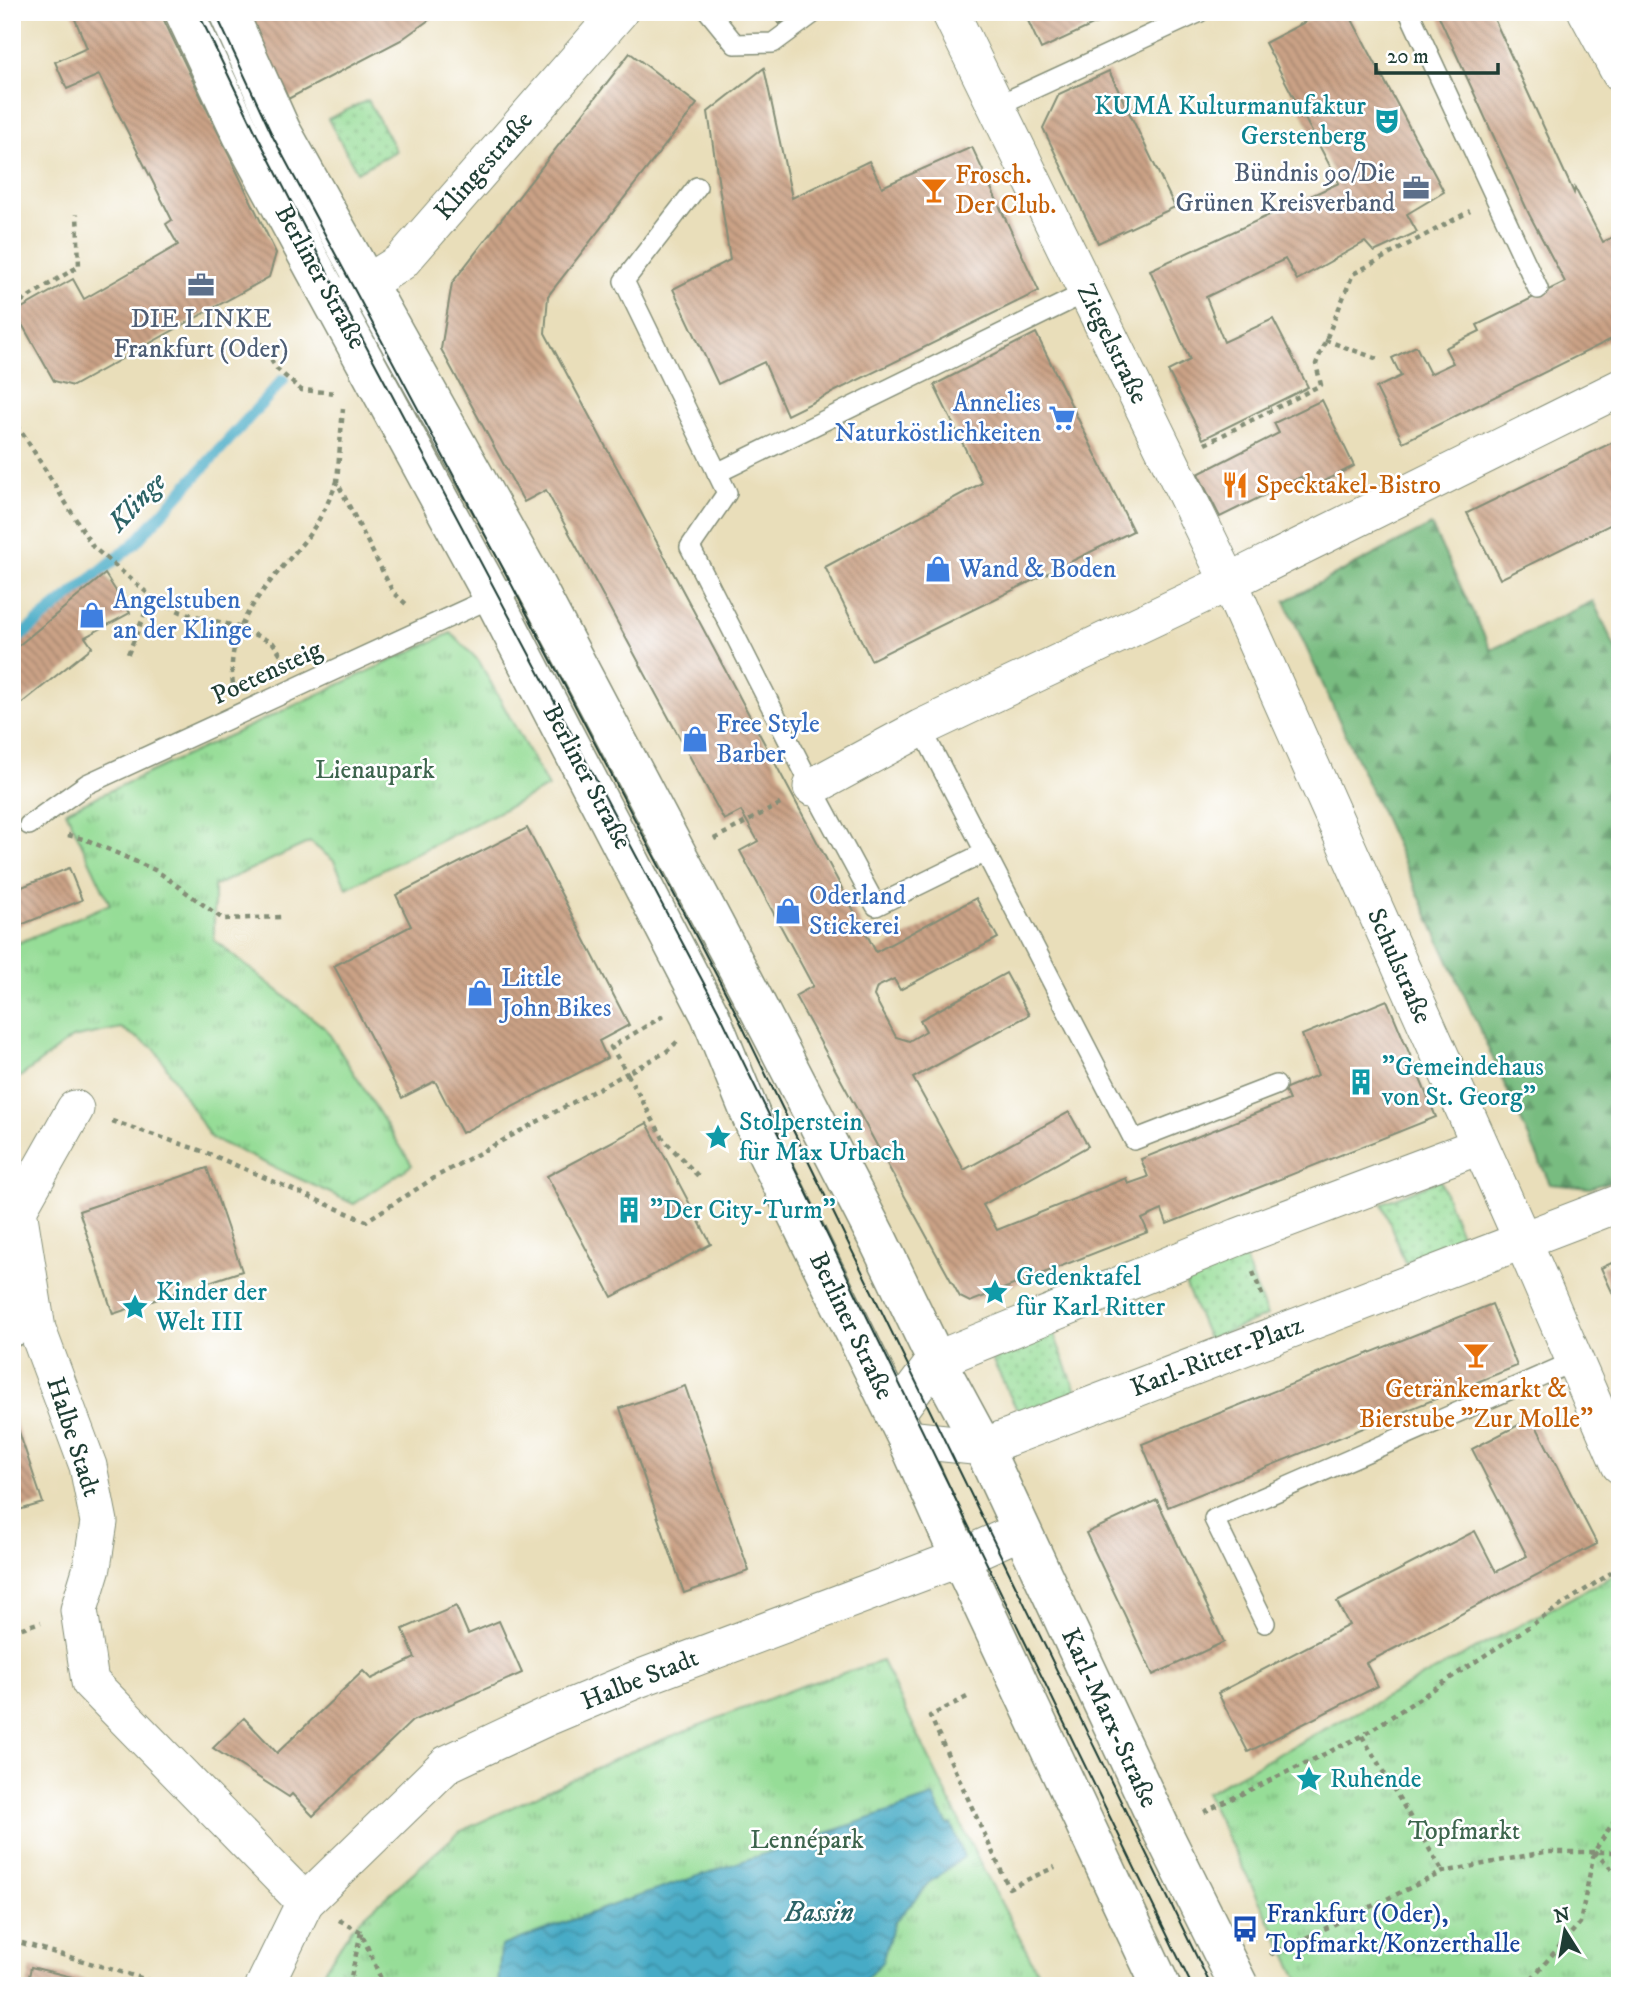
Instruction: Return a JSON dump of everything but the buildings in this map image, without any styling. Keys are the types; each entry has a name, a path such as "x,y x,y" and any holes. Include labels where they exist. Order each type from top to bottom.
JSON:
{"street":[{"name":"Berliner Straße","path":"184,12 242,135 494,598 710,1015 765,1150 901,1427 960,1558"},
{"name":"Berliner Straße","path":"228,12 281,130 532,579 878,1240 936,1360 983,1447"},
{"name":"Klingestraße","path":"335,303 401,262 619,12"},
{"name":"Ziegelstraße","path":"950,12 1229,582"},
{"path":"1587,12 1619,70"},
{"path":"812,787 921,729 1229,582 1620,388"},
{"name":"Schulstraße","path":"1229,582 1620,1465"},
{"name":"Halbe Stadt","path":"75,1109 18,1210 24,1333 88,1466 99,1522 92,1567 79,1610 90,1682 305,1902"},
{"path":"901,1427 936,1360 1238,1237 1479,1146"},
{"name":"Karl-Ritter-Platz","path":"901,1427 983,1447 1620,1203"},
{"name":"Karl-Marx-Straße","path":"983,1447 1162,1831 1239,1986"},
{"name":"Halbe Stadt","path":"264,1986 305,1902 447,1765 545,1718 638,1679 960,1558 1020,1531"},
{"path":"960,1558 1161,1986"}],"lane":[{"path":"709,12 735,44 773,43 815,12"},
{"path":"996,106 1200,12"},
{"path":"1409,12 1538,289"},
{"path":"696,187 624,281 727,493 691,547 812,787 876,906 986,852"},
{"path":"717,473 1087,292"},
{"name":"Poetensteig","path":"29,825 87,784 532,579"},
{"path":"921,729 1134,1140 1276,1085"},
{"path":"1265,1623 1214,1519 1575,1361"}],"path":[{"path":"1170,462 1321,385 1316,364 1353,274 1496,198"},
{"path":"12,307 79,266 77,214"},
{"path":"1325,340 1378,359"},
{"path":"12,343 18,353 12,356"},
{"path":"260,343 277,369 301,390 344,393"},
{"path":"237,716 231,672 239,628 261,590 307,537 330,499 337,482 343,406"},
{"path":"12,416 93,547 152,597 181,612 239,628 273,643 301,686"},
{"path":"337,482 393,592 431,627"},
{"path":"128,654 152,597"},
{"path":"679,858 812,787"},
{"path":"29,825 87,840 157,871 223,919 283,917"},
{"path":"673,1010 611,1047 664,1140 700,1178"},
{"path":"75,1109 205,1152 366,1221 439,1175 666,1052"},
{"path":"1238,1237 1278,1333"},
{"path":"1204,1812 1362,1736 1620,1567"},
{"path":"967,1697 930,1716 1009,1888 1055,1867"},
{"path":"1362,1736 1443,1871"},
{"path":"1525,1986 1580,1923 1594,1852 1620,1812"},
{"path":"1270,1955 1443,1871 1545,1852 1620,1852"},
{"path":"1594,1852 1620,1877"},
{"path":"305,1902 361,1932 384,1986"},
{"path":"349,1986 361,1932"},
{"path":"12,1940 168,1986"}],"green space":[{"path":"368,100 396,151 357,172 328,119"},
{"path":"1431,525 1491,650 1593,601 1620,658 1620,1178 1590,1188 1550,1184 1285,601"},
{"name":"Lienaupark","path":"451,633 479,661 548,787 347,888 334,861 310,842 214,886 214,940 326,1029 412,1165 354,1204 211,1138 155,1049 121,1028 72,1038 12,1083 12,931 18,943 110,904 66,811"},
{"path":"1440,1180 1463,1240 1405,1263 1382,1203"},
{"path":"1244,1257 1267,1316 1208,1339 1184,1281"},
{"path":"1053,1332 1076,1391 1019,1414 991,1357"},
{"name":"Topfmarkt","path":"1620,1572 1620,1986 1302,1986 1205,1793"},
{"name":"Lennépark","path":"882,1661 978,1859 1045,1986 314,1986 353,1926 459,1832 628,1753 801,1686"}],"water":[{"name":"Bassin","path":"933,1797 948,1825 951,1824 964,1857 930,1882 894,1923 882,1962 859,1986 498,1986 501,1946 621,1902"}],"waterway":[{"name":"Klinge","path":"12,643 134,544 283,380"}],"tram line":[{"path":"198,12 341,299 718,1010 1192,1986"},
{"path":"215,12 273,137 731,1003 1211,1986"}],"place":[{"name":"KUMA Kulturmanufaktur Gerstenberg","path":"1387,121"},
{"name":"Bündnis 90/Die Grünen Kreisverband","path":"1416,188"},
{"name":"Frosch. Der Club.","path":"934,190"},
{"name":"DIE LINKE Frankfurt (Oder)","path":"201,285"},
{"name":"Annelies Naturköstlichkeiten","path":"1062,418"},
{"name":"Specktakel-Bistro","path":"1235,485"},
{"name":"Wand & Boden","path":"938,569"},
{"name":"Angelstuben an der Klinge","path":"92,615"},
{"name":"Free Style Barber","path":"695,739"},
{"name":"Oderland Stickerei","path":"788,911"},
{"name":"Little John Bikes","path":"480,993"},
{"name":"\"Gemeindehaus von St. Georg\"","path":"1361,1082"},
{"name":"Stolperstein für Max Urbach","path":"718,1137"},
{"name":"\"Der City-Turm\"","path":"629,1210"},
{"name":"Gedenktafel für Karl Ritter","path":"995,1292"},
{"name":"Kinder der Welt III","path":"135,1307"},
{"name":"Getränkemarkt & Bierstube \"Zur Molle\"","path":"1476,1355"},
{"name":"Ruhende","path":"1309,1779"},
{"name":"Frankfurt (Oder), Topfmarkt/Konzerthalle","path":"1245,1929"}]}
